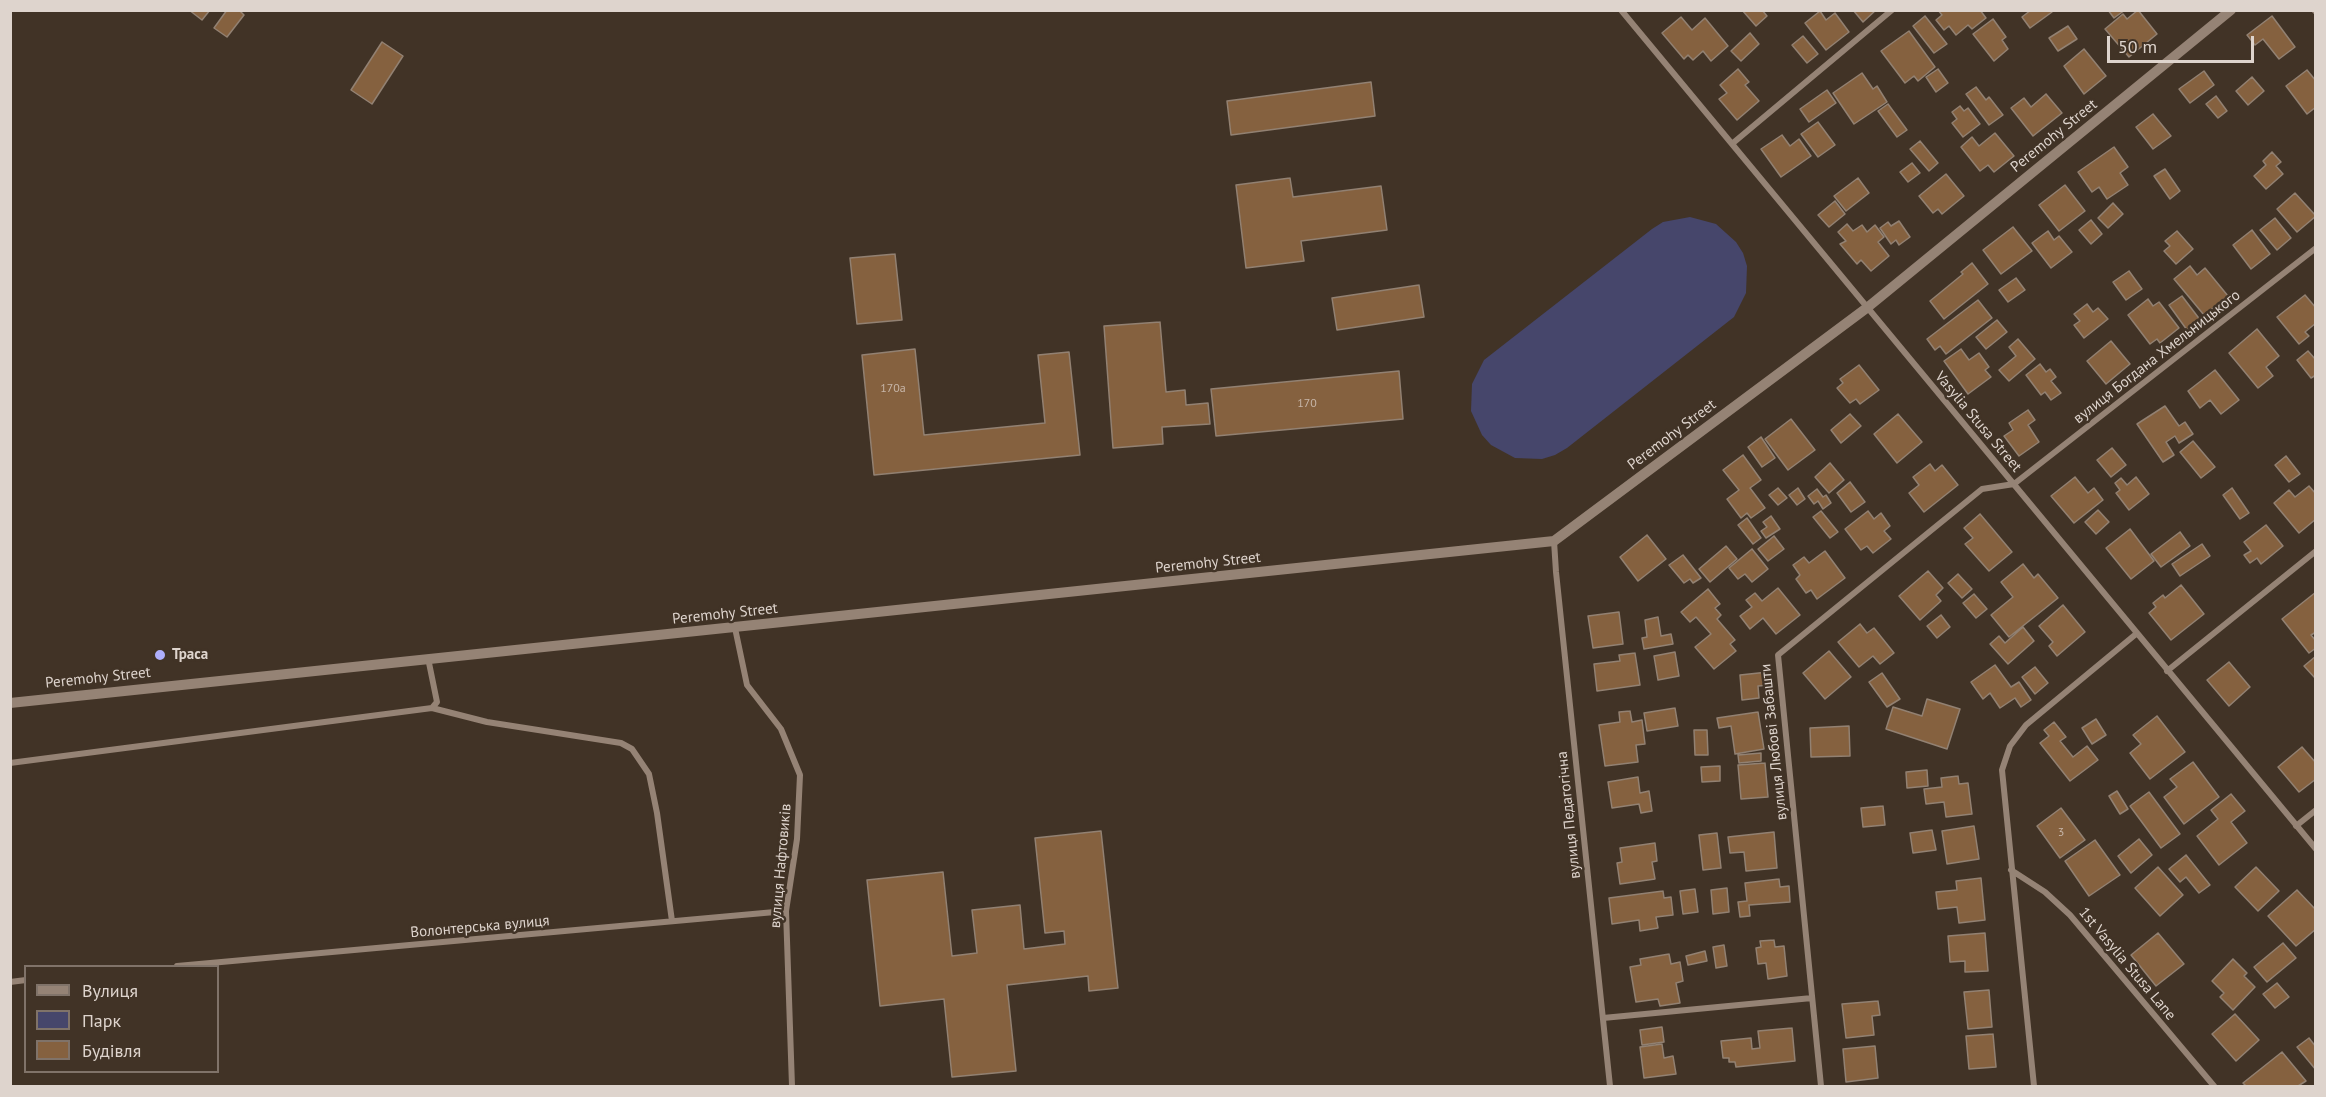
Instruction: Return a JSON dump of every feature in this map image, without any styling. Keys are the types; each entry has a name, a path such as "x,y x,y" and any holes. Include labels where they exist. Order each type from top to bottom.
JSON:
{"street":[{"name":"Vasylia Stusa Street","path":"1621,10 2316,849"},
{"path":"1733,143 1892,10"},
{"name":"Peremohy Street","path":"10,703 1554,541 1868,307 2231,10"},
{"name":"вулиця Богдана Хмельницького","path":"2014,484 2316,248"},
{"name":"вулиця Любові Забашти","path":"1821,1086 1778,655 1982,489 2014,484"},
{"name":"вулиця Педагогічна","path":"1554,541 1611,1086"},
{"path":"2168,671 2316,551"},
{"name":"вулиця Нафтовиків","path":"735,628 747,685 781,729 800,775 797,839 786,910 792,1086"},
{"path":"2034,1086 2002,770 2010,746 2026,725 2136,633"},
{"path":"428,658 437,702 432,708"},
{"path":"10,763 432,708 487,722 621,743 632,749 649,774 657,813 672,921"},
{"path":"2296,826 2316,810"},
{"name":"1st Vasylia Stusa Lane","path":"2011,870 2045,892 2070,915 2214,1086"},
{"name":"Волонтерська вулиця","path":"188,965 786,910"},
{"path":"1603,1018 1812,998"}],"green space":[{"path":"1690,217 1716,224 1736,242 1743,253 1747,266 1746,293 1734,317 1555,455 1542,459 1515,458 1491,445 1482,435 1471,411 1472,384 1484,360 1652,229 1663,222"}],"building":[{"path":"189,10 210,10 202,20"},
{"path":"227,10 239,10 244,15 227,37 214,28"},
{"path":"1742,10 1762,10 1767,16 1756,26"},
{"path":"1853,10 1876,10 1863,22"},
{"path":"1938,10 1980,10 1986,18 1972,29 1968,25 1956,35 1949,26 1944,30 1936,20 1942,15"},
{"path":"2031,10 2051,10 2052,12 2030,28 2022,17"},
{"path":"2108,10 2125,10 2114,18"},
{"path":"2138,10 2157,34 2129,57 2105,29 2123,14 2127,19"},
{"path":"1820,11 1826,20 1835,13 1849,32 1826,50 1805,23"},
{"path":"1925,16 1947,44 1934,53 1913,26"},
{"path":"2272,16 2295,47 2279,59 2263,39 2255,45 2247,35"},
{"path":"1681,17 1692,30 1705,18 1728,46 1711,61 1703,51 1693,60 1688,55 1684,59 1662,33"},
{"path":"1993,19 2006,37 2002,40 2008,49 1994,61 1973,34"},
{"path":"2068,26 2077,39 2058,51 2049,38"},
{"path":"1909,31 1935,67 1918,81 1914,76 1905,83 1881,51"},
{"path":"1750,33 1759,44 1741,61 1731,51"},
{"path":"1803,36 1818,54 1807,63 1792,45"},
{"path":"382,42 403,56 372,104 351,90"},
{"path":"2084,49 2106,76 2084,94 2064,66"},
{"path":"1738,69 1749,82 1745,85 1759,101 1737,120 1719,99 1727,93 1720,85"},
{"path":"1938,69 1948,83 1936,92 1926,77"},
{"path":"2307,70 2316,81 2316,107 2307,114 2286,86"},
{"path":"2204,71 2214,85 2190,103 2179,89"},
{"path":"1862,73 1873,89 1877,86 1887,102 1854,124 1833,93"},
{"path":"2252,77 2264,91 2248,105 2236,91"},
{"path":"1371,82 1375,116 1231,135 1227,101"},
{"path":"1976,87 1986,100 1989,97 2003,115 1989,125 1966,94"},
{"path":"1827,90 1836,103 1809,122 1800,109"},
{"path":"2046,94 2062,113 2033,136 2011,108 2024,98 2031,107"},
{"path":"2216,96 2227,111 2218,118 2206,104"},
{"path":"1888,104 1907,130 1897,137 1878,111"},
{"path":"1960,106 1964,111 1968,108 1980,124 1963,137 1952,123 1957,119 1952,112"},
{"path":"2153,114 2171,136 2153,149 2136,127"},
{"path":"1818,122 1835,145 1818,157 1801,134"},
{"path":"1995,133 2014,156 1994,172 1988,165 1980,171 1961,147 1972,137 1979,146"},
{"path":"1782,135 1790,146 1799,139 1811,156 1781,177 1761,149"},
{"path":"1920,141 1938,163 1929,171 1910,149"},
{"path":"2114,147 2128,167 2120,173 2128,185 2107,199 2099,187 2092,192 2078,172"},
{"path":"2272,152 2281,162 2276,166 2283,174 2266,189 2254,176 2266,165 2263,161"},
{"path":"1912,163 1920,173 1908,182 1900,172"},
{"path":"2165,169 2180,191 2170,199 2154,176"},
{"path":"1946,174 1964,196 1942,214 1938,209 1933,213 1919,196"},
{"path":"1290,178 1293,197 1381,186 1387,230 1301,241 1304,261 1246,268 1236,185"},
{"path":"1858,178 1869,193 1846,211 1834,196"},
{"path":"2065,185 2085,211 2059,231 2039,205"},
{"path":"2295,193 2316,216 2297,232 2277,209"},
{"path":"1835,201 1845,214 1829,227 1818,215"},
{"path":"2113,203 2123,214 2108,228 2098,218"},
{"path":"2275,218 2291,238 2277,250 2260,230"},
{"path":"2091,220 2102,234 2091,244 2079,230"},
{"path":"1899,221 1910,237 1899,245 1896,240 1891,244 1880,228 1888,222 1891,226"},
{"path":"1847,224 1853,231 1862,225 1867,232 1875,225 1884,237 1878,242 1889,256 1871,271 1861,260 1857,264 1840,244 1846,241 1838,232"},
{"path":"2013,227 2032,251 2001,274 1983,250"},
{"path":"2252,230 2270,254 2251,269 2233,245"},
{"path":"2048,231 2054,240 2059,236 2072,252 2051,268 2032,243"},
{"path":"2177,231 2193,249 2176,264 2164,251 2170,246 2165,241"},
{"path":"895,254 902,320 857,324 850,258"},
{"path":"1972,263 1988,284 1944,319 1930,301 1963,274 1961,272"},
{"path":"2190,266 2197,275 2205,268 2228,296 2204,315 2174,279"},
{"path":"2129,271 2142,289 2126,300 2113,282"},
{"path":"2016,278 2025,290 2008,302 1999,290"},
{"path":"1419,285 1424,317 1337,330 1332,298"},
{"path":"2305,295 2316,308 2316,323 2305,332 2309,336 2299,344 2277,317"},
{"path":"2182,296 2201,321 2187,330 2169,305"},
{"path":"2148,299 2153,306 2159,302 2179,328 2160,343 2157,339 2150,344 2128,315"},
{"path":"1978,300 1992,318 1946,354 1940,346 1935,350 1927,339"},
{"path":"2087,304 2093,312 2098,308 2108,319 2084,338 2074,325 2080,321 2074,314"},
{"path":"1997,320 2007,332 1986,349 1976,337"},
{"path":"1160,322 1166,392 1185,390 1186,405 1208,403 1210,424 1162,427 1163,444 1113,448 1104,326"},
{"path":"2257,329 2279,356 2266,367 2273,376 2258,388 2229,353"},
{"path":"2018,339 2035,359 2009,381 1999,370 2016,356 2009,347"},
{"path":"2111,341 2130,364 2106,384 2087,361"},
{"path":"915,349 924,435 1045,423 1038,355 1069,352 1080,455 874,475 862,355"},
{"path":"1961,349 1969,360 1979,353 1989,367 1985,370 1991,377 1968,394 1944,361"},
{"path":"2308,351 2316,360 2316,375 2311,378 2297,360"},
{"path":"2040,364 2046,372 2050,369 2056,377 2051,381 2061,393 2051,400 2045,392 2041,395 2026,375"},
{"path":"1859,365 1879,390 1860,404 1856,399 1850,403 1837,388 1843,383 1840,379"},
{"path":"2215,370 2239,400 2221,414 2210,400 2200,408 2188,391"},
{"path":"1399,371 1403,419 1216,436 1211,389"},
{"path":"2165,406 2179,426 2185,422 2193,434 2179,443 2175,436 2166,442 2174,455 2163,462 2137,424"},
{"path":"2028,410 2035,420 2028,425 2039,442 2019,456 2004,436 2013,430 2009,423"},
{"path":"1850,414 1861,426 1841,443 1831,430"},
{"path":"1898,414 1922,442 1897,463 1874,434"},
{"path":"1791,419 1815,450 1788,470 1765,439"},
{"path":"1761,437 1775,458 1762,467 1748,447"},
{"path":"2193,441 2215,467 2201,478 2180,452"},
{"path":"2112,448 2126,465 2111,477 2097,460"},
{"path":"1743,455 1761,480 1750,488 1765,508 1751,518 1747,513 1741,518 1727,499 1739,490 1723,470"},
{"path":"2286,456 2300,474 2289,482 2275,465"},
{"path":"1830,463 1844,480 1829,493 1815,477"},
{"path":"1930,464 1935,471 1942,465 1958,485 1924,512 1909,493 1919,485 1913,477"},
{"path":"2075,477 2088,493 2094,488 2103,500 2074,523 2051,496"},
{"path":"2136,477 2149,494 2129,510 2116,493 2120,490 2115,483 2121,478 2127,485"},
{"path":"1850,482 1865,502 1851,512 1837,493"},
{"path":"2309,486 2316,494 2316,519 2299,533 2274,503 2289,490 2295,497"},
{"path":"1778,488 1787,498 1778,505 1769,495"},
{"path":"1798,488 1805,499 1797,505 1789,495"},
{"path":"2232,488 2249,513 2240,519 2223,495"},
{"path":"1817,489 1823,497 1826,495 1831,503 1823,509 1818,501 1814,504 1808,496"},
{"path":"2098,510 2109,522 2096,534 2085,522"},
{"path":"1821,511 1838,532 1830,538 1813,517"},
{"path":"1868,511 1874,519 1881,513 1890,526 1884,531 1891,539 1873,553 1867,546 1861,550 1845,529"},
{"path":"1980,514 2012,552 1989,571 1965,544 1973,538 1964,528"},
{"path":"1771,516 1780,529 1766,538 1761,531 1767,527 1763,522"},
{"path":"1747,518 1761,538 1753,544 1738,525"},
{"path":"2266,525 2283,546 2261,564 2257,558 2250,563 2244,555 2251,551 2244,542"},
{"path":"2130,529 2154,561 2131,579 2106,548"},
{"path":"2180,532 2190,546 2161,567 2151,554"},
{"path":"1647,535 1666,559 1638,581 1620,557"},
{"path":"1774,536 1784,549 1768,561 1758,549"},
{"path":"2202,544 2210,556 2180,576 2172,564"},
{"path":"1726,546 1737,559 1710,582 1699,569"},
{"path":"1752,549 1768,569 1752,582 1745,574 1738,579 1729,568"},
{"path":"1825,551 1845,578 1817,599 1811,590 1806,593 1796,579 1800,575 1793,565 1804,557 1809,563"},
{"path":"1683,555 1701,578 1693,583 1690,579 1684,583 1669,565"},
{"path":"2023,564 2034,578 2038,574 2058,598 2009,637 1991,615 2013,597 2001,582"},
{"path":"1928,571 1943,588 1936,595 1941,601 1920,620 1899,596"},
{"path":"1958,574 1972,589 1962,598 1948,583"},
{"path":"2181,585 2204,614 2171,640 2149,613 2156,607 2153,603 2163,595 2165,598"},
{"path":"1778,588 1800,615 1776,634 1763,618 1750,629 1740,616 1752,607 1746,600 1755,593 1762,601"},
{"path":"1708,589 1720,604 1715,608 1721,615 1717,619 1735,640 1730,644 1736,651 1714,669 1695,647 1711,634 1696,617 1690,622 1681,612"},
{"path":"2316,592 2316,632 2311,635 2316,641 2316,648 2309,653 2282,619"},
{"path":"1974,594 1987,609 1976,618 1963,603"},
{"path":"2063,605 2085,632 2057,656 2049,646 2053,642 2039,626"},
{"path":"1619,612 1623,644 1593,648 1588,616"},
{"path":"1941,615 1950,627 1937,638 1927,626"},
{"path":"1658,617 1661,636 1671,634 1673,644 1644,649 1642,638 1647,637 1645,620"},
{"path":"1860,624 1867,633 1874,628 1894,653 1880,664 1873,656 1859,667 1838,642"},
{"path":"2023,627 2034,641 2008,664 1990,644 1999,636 2005,643"},
{"path":"1829,651 1851,677 1825,699 1803,673"},
{"path":"1675,652 1679,676 1658,680 1654,656"},
{"path":"1635,653 1640,685 1597,691 1594,664 1620,661 1619,655"},
{"path":"2316,656 2316,678 2315,678 2304,666"},
{"path":"2229,662 2250,687 2229,706 2207,680"},
{"path":"1995,665 2011,687 2019,682 2031,700 2021,707 2015,698 2000,708 1990,693 1983,699 1971,682"},
{"path":"2035,667 2048,683 2035,694 2022,677"},
{"path":"1768,672 1769,685 1758,686 1759,698 1742,700 1740,675"},
{"path":"1882,673 1900,699 1887,707 1869,682"},
{"path":"1927,699 1960,709 1947,749 1886,729 1893,707 1922,716"},
{"path":"1675,708 1678,726 1647,731 1644,713"},
{"path":"1630,711 1632,722 1642,720 1645,744 1636,745 1638,762 1605,766 1599,725 1620,722 1619,712"},
{"path":"1758,712 1764,749 1735,754 1731,726 1719,728 1717,718"},
{"path":"2157,716 2185,752 2150,779 2130,753 2141,744 2133,735"},
{"path":"2096,719 2106,735 2092,744 2082,728"},
{"path":"2054,722 2066,737 2060,741 2073,757 2087,746 2098,760 2070,781 2040,743 2049,736 2044,730"},
{"path":"1849,726 1850,756 1811,757 1810,728"},
{"path":"1694,730 1707,730 1708,755 1695,755"},
{"path":"2302,747 2316,763 2316,779 2299,792 2278,767"},
{"path":"1761,753 1761,761 1739,763 1738,755"},
{"path":"2193,762 2219,797 2184,824 2164,797 2177,787 2170,779"},
{"path":"1765,763 1768,797 1741,799 1738,765"},
{"path":"1720,766 1720,781 1702,782 1701,767"},
{"path":"1927,770 1928,786 1907,788 1906,772"},
{"path":"1958,776 1959,784 1968,783 1972,814 1946,817 1944,802 1926,804 1924,789 1942,787 1941,778"},
{"path":"1638,777 1640,793 1649,791 1652,811 1641,813 1639,804 1612,808 1608,782"},
{"path":"2117,791 2128,809 2120,814 2109,796"},
{"path":"2149,792 2180,834 2161,848 2130,806"},
{"path":"2231,794 2245,811 2231,822 2247,843 2219,865 2197,836 2218,819 2211,810"},
{"path":"1883,806 1885,825 1863,827 1861,808"},
{"path":"2061,808 2085,840 2060,858 2037,826"},
{"path":"1974,826 1979,859 1947,864 1942,831"},
{"path":"1932,830 1936,850 1913,853 1910,833"},
{"path":"1101,831 1118,988 1089,991 1088,976 1007,985 1016,1071 952,1077 944,999 880,1006 867,880 943,872 952,956 977,953 972,910 1020,905 1024,949 1065,944 1064,931 1045,933 1035,838"},
{"path":"1774,832 1777,868 1746,871 1744,852 1730,853 1728,837"},
{"path":"1717,833 1721,868 1703,870 1699,835"},
{"path":"2139,839 2152,855 2131,873 2118,856"},
{"path":"2095,840 2120,875 2089,896 2065,861"},
{"path":"1655,843 1657,861 1652,862 1655,879 1620,884 1617,863 1622,862 1620,848"},
{"path":"2186,855 2210,885 2199,893 2186,877 2180,882 2169,869"},
{"path":"2158,867 2183,895 2160,916 2135,888"},
{"path":"2256,867 2279,891 2258,911 2235,887"},
{"path":"1981,878 1985,920 1959,923 1957,907 1938,909 1936,892 1957,890 1956,881"},
{"path":"1779,879 1780,887 1789,886 1790,902 1749,905 1750,916 1740,917 1738,902 1747,901 1745,883"},
{"path":"1727,888 1729,912 1713,914 1711,890"},
{"path":"1695,889 1698,912 1683,914 1680,891"},
{"path":"2297,890 2316,910 2316,929 2296,946 2268,916"},
{"path":"1663,891 1664,898 1671,897 1673,915 1656,917 1658,928 1640,931 1639,920 1612,924 1609,898"},
{"path":"1985,933 1988,971 1965,972 1965,961 1950,962 1948,936"},
{"path":"2158,933 2184,964 2156,986 2131,955"},
{"path":"1774,940 1775,947 1784,946 1787,976 1768,979 1766,963 1758,964 1756,948 1761,947 1760,941"},
{"path":"2283,943 2296,958 2267,982 2254,967"},
{"path":"1724,945 1727,966 1716,968 1713,947"},
{"path":"1705,951 1707,961 1688,965 1686,956"},
{"path":"1669,954 1671,964 1680,962 1683,981 1676,983 1680,1003 1660,1006 1658,999 1636,1002 1630,967 1641,965 1640,959"},
{"path":"2233,959 2247,973 2244,976 2255,987 2233,1010 2220,997 2224,993 2212,981"},
{"path":"2277,983 2289,997 2275,1008 2263,994"},
{"path":"1989,990 1992,1027 1968,1029 1964,992"},
{"path":"1878,1001 1880,1015 1872,1016 1874,1035 1846,1038 1842,1004"},
{"path":"2235,1014 2259,1040 2236,1061 2212,1034"},
{"path":"1662,1027 1664,1042 1642,1045 1640,1030"},
{"path":"1792,1028 1795,1061 1736,1067 1735,1062 1729,1062 1729,1058 1723,1058 1721,1041 1751,1038 1752,1049 1760,1048 1758,1031"},
{"path":"1993,1034 1996,1067 1969,1069 1966,1036"},
{"path":"2309,1038 2316,1047 2316,1070 2297,1047"},
{"path":"1662,1044 1664,1058 1673,1056 1676,1074 1644,1078 1640,1047"},
{"path":"1875,1046 1878,1078 1846,1082 1843,1049"},
{"path":"2282,1052 2306,1081 2298,1086 2246,1086 2243,1083"}],"place":[{"name":"Траса","path":"160,655"}]}
